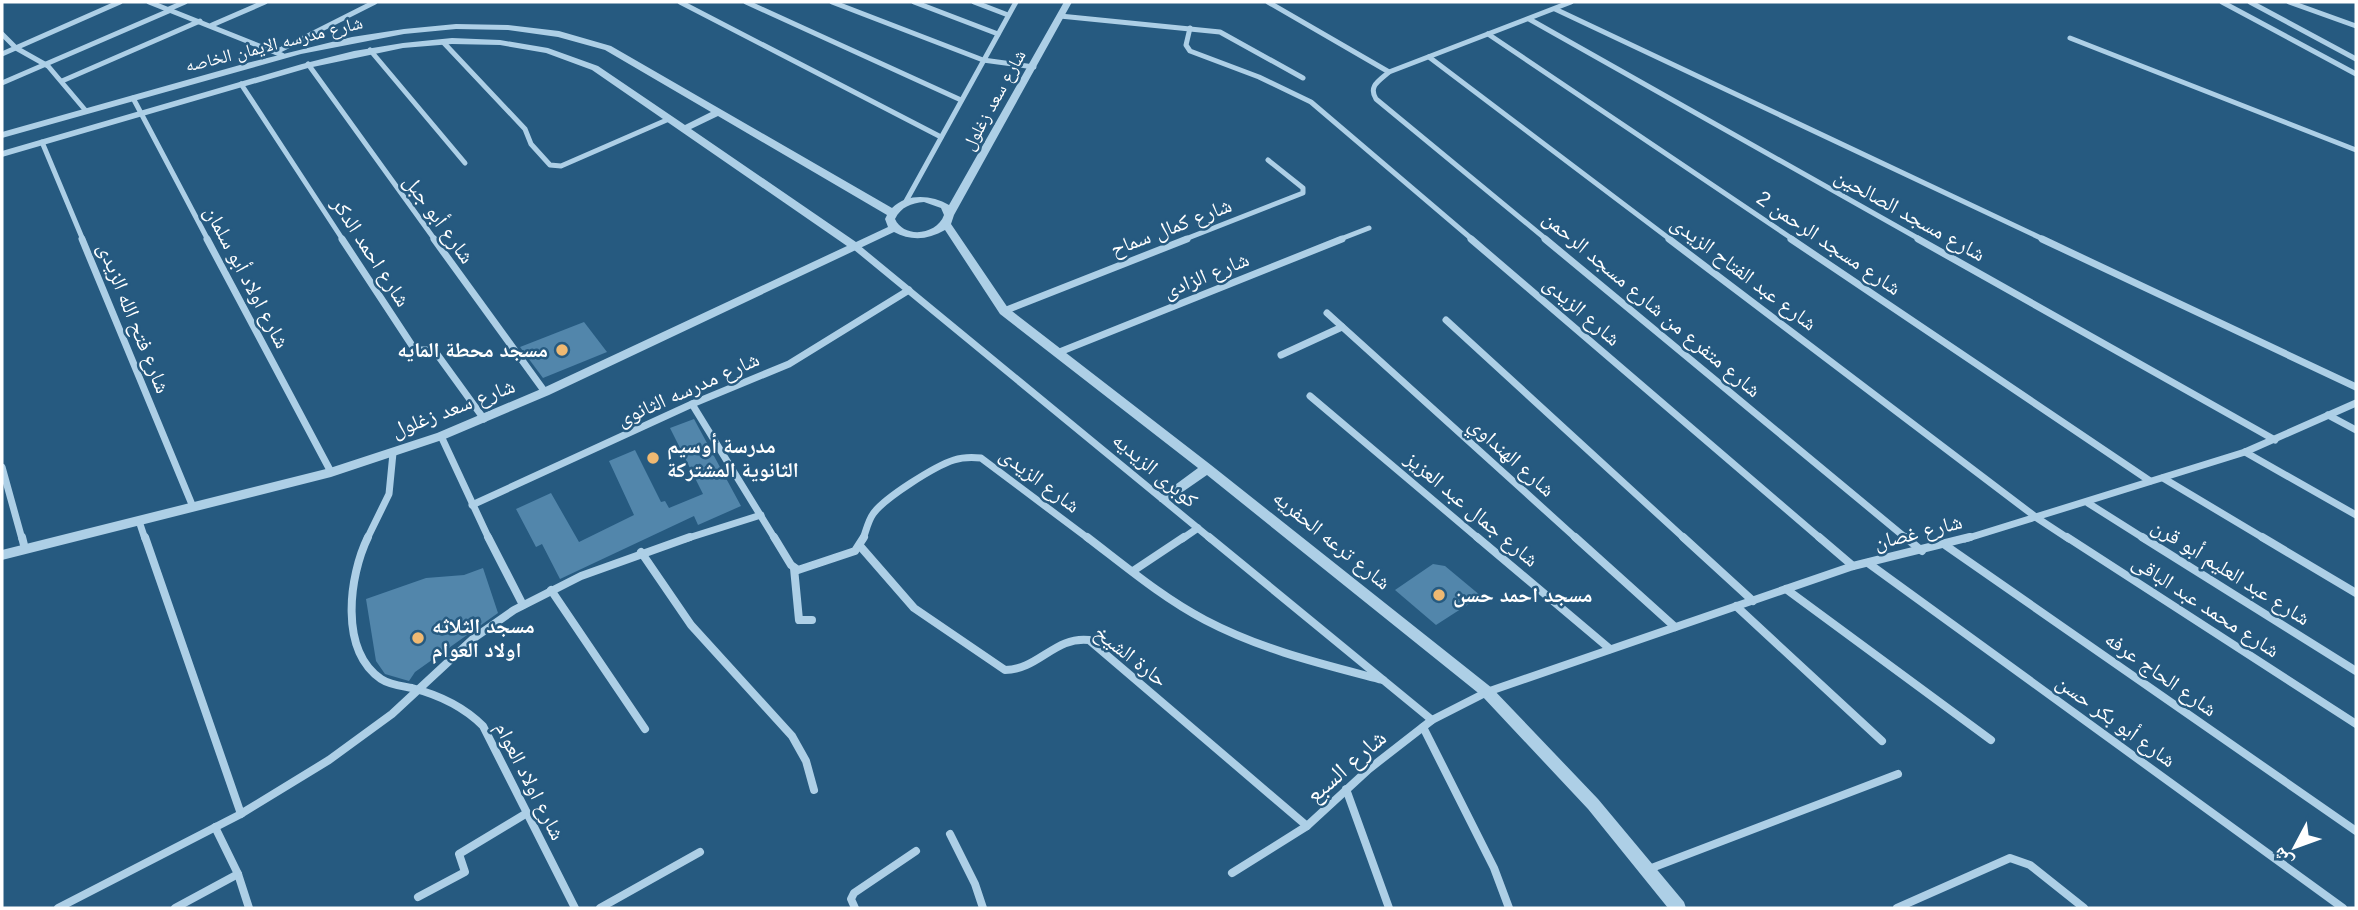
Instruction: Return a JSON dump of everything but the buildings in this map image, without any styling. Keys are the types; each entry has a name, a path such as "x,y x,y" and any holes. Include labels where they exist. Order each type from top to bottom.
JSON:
{"street":[{"path":"2,54 120,2"},
{"path":"149,2 279,54 375,2"},
{"path":"2,83 185,2"},
{"path":"212,25 265,2"},
{"path":"680,2 941,137"},
{"path":"746,2 961,100"},
{"path":"832,2 983,60 1034,66"},
{"path":"914,2 998,34"},
{"path":"974,2 1008,15"},
{"path":"905,203 933,200 944,206 947,220 924,235 906,235 894,228 890,219 905,203 1016,2"},
{"name":"شارع سعد زغلول","path":"947,220 1068,2"},
{"path":"1268,2 1389,72 1571,2"},
{"path":"2222,2 2356,74"},
{"path":"2250,2 2356,59"},
{"path":"2289,2 2356,26"},
{"path":"1555,9 2356,387"},
{"path":"1060,16 1190,28 1228,35 1303,78"},
{"name":"شارع مسجد الصالحين","path":"1529,19 2275,440"},
{"path":"62,81 200,21"},
{"name":"شارع مدرسه الايمان الخاصه","path":"2,135 279,54 389,33 450,27 499,27 575,36 608,48 892,214"},
{"name":"شارع الزيدى","path":"1190,28 1186,45 1190,51 1259,77 1311,102 1853,566"},
{"path":"2,34 16,48 46,64 86,111"},
{"name":"شارع مسجد الرحمن 2","path":"1488,34 2150,481"},
{"path":"2070,38 2356,150"},
{"path":"443,42 526,129 531,144 550,165 561,166 669,118"},
{"name":"شارع مدرسه الايمان الخاصه","path":"2,154 308,64 370,50 443,42 517,45 578,60 595,68 856,247"},
{"path":"320,46 324,60"},
{"path":"370,50 465,163"},
{"name":"شارع عبد الفتاح الزيدى","path":"1429,57 2037,518"},
{"name":"شارع أبو جبل","path":"308,64 545,392"},
{"name":"شارع متفرع من شارع مسجد الرحمن","path":"1389,72 1373,86 1372,92 1376,99 1922,551"},
{"name":"شارع احمد الدكر","path":"241,84 415,350 434,350 484,419"},
{"name":"شارع اولاد أبو سلمان","path":"132,98 331,472"},
{"path":"684,129 718,112"},
{"name":"شارع فتح الله الزيدى","path":"42,142 193,507"},
{"name":"شارع كمال سماح","path":"1004,312 1303,193 1303,188 1268,160"},
{"name":"شارع ترعه الحفريه","path":"947,220 1004,312 1208,468 1487,692 1594,804 1678,908"},
{"name":"شارع سعد زغلول","path":"2,555 331,472 442,436 545,392 894,228"},
{"name":"شارع الزادى","path":"1057,353 1369,229"},
{"name":"كوبرى الزيديه","path":"856,247 1432,720"},
{"name":"شارع مدرسه الثانوى","path":"472,505 692,404 789,363 909,290"},
{"name":"شارع الهنداوي","path":"1326,313 1675,627"},
{"path":"1446,320 1753,601"},
{"path":"1281,355 1342,327"},
{"name":"شارع جمال عبد العزيز","path":"1310,396 1611,649"},
{"name":"شارع غصان","path":"1487,692 1853,566 1945,545 2088,503 2245,452 2356,403"},
{"path":"692,404 794,568 799,620 812,620"},
{"path":"2328,415 2356,430"},
{"path":"442,436 472,505 523,606"},
{"path":"2245,452 2356,515"},
{"name":"شارع اولاد العوام","path":"393,453 393,476 388,497 358,561 353,593 354,624 362,655 380,679 456,703 483,726 575,908"},
{"name":"شارع الزيدى","path":"860,546 870,516 878,508 951,459 971,455 981,458 1133,571 1205,620 1290,656 1383,680"},
{"path":"2,467 25,549"},
{"path":"1164,499 1208,468"},
{"path":"2162,478 2356,593"},
{"name":"شارع عبد العليم أبو قرن","path":"2088,503 2356,671"},
{"path":"58,908 241,814 298,781 349,746 419,690 451,657 482,631 551,590 641,552 761,514"},
{"name":"شارع محمد عبد الباقى","path":"2037,518 2356,724"},
{"path":"139,521 241,814"},
{"path":"1133,571 1198,528"},
{"name":"شارع الحاج عرفه","path":"1945,545 2356,831"},
{"path":"794,568 804,569 855,551 860,546"},
{"name":"حارة الشيخ","path":"860,546 915,608 937,626 1005,670 1023,669 1068,638 1089,640 1307,826"},
{"path":"641,552 691,625 792,736 806,761 814,790"},
{"name":"شارع أبو بكر حسن","path":"1868,563 2343,908"},
{"path":"1786,589 1991,740"},
{"path":"551,590 645,729"},
{"path":"1736,606 1882,741"},
{"name":"شارع السبع","path":"1232,873 1307,826 1346,789 1432,720 1487,692"},
{"path":"1423,727 1494,868 1509,908"},
{"path":"1648,870 1898,774"},
{"path":"1346,789 1389,908"},
{"path":"418,897 465,872 459,854 527,813"},
{"path":"215,827 238,874 249,908"},
{"path":"950,834 984,908"},
{"path":"855,908 851,899 853,894 916,851"},
{"path":"600,908 700,852"},
{"path":"1897,908 2016,858 2030,865 2084,908"},
{"path":"175,908 238,874"}],"place":[{"name":"مسجد محطة المايه","path":"562,350"},
{"name":"مدرسة أوسيم الثانوية المشتركة","path":"653,458"},
{"name":"مسجد احمد حسن","path":"1439,595"},
{"name":"مسجد الثلاثه اولاد العوام","path":"418,638"}]}
